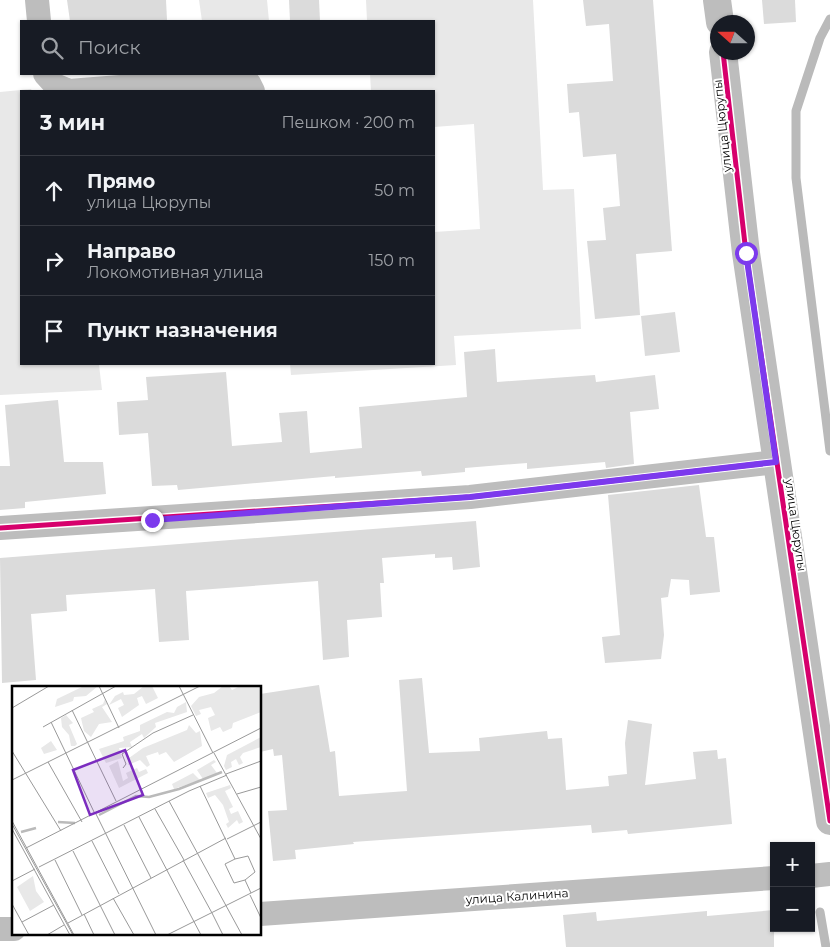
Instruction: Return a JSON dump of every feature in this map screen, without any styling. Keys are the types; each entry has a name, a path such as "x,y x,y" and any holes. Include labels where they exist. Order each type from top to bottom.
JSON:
{"street":[{"path":"38,0 39,20"},
{"path":"717,0 719,15"},
{"name":"улица Цюрупы","path":"724,60 746,253 830,821"},
{"path":"46,75 55,85 66,90"},
{"path":"81,90 235,78 249,82 253,90"},
{"path":"0,528 470,497 776,462"},
{"path":"815,876 830,874"},
{"name":"улица Калинина","path":"261,914 770,878"}],"shaded area":[{"path":"199,0 267,0 269,20 202,20"},
{"path":"366,0 533,0 543,190 574,189 581,329 454,336 456,365 291,375 290,365 435,365 435,232 480,229 474,124 435,127 435,90 371,90 370,75 435,75 435,20 367,20"},
{"path":"20,90 20,365 99,365 102,390 0,395 0,92"}],"building":[{"path":"67,0 166,0 167,20 70,20"},
{"path":"289,0 319,0 320,20 290,20"},
{"path":"583,0 653,0 672,251 636,254 640,315 595,319 587,241 606,240 603,208 620,206 616,154 583,157 579,112 569,113 567,84 613,81 609,24 586,26"},
{"path":"762,0 795,0 796,22 764,24"},
{"path":"675,312 680,352 645,356 641,316"},
{"path":"495,349 497,382 595,375 596,382 655,375 659,409 630,412 634,464 606,468 605,462 527,469 527,463 465,468 465,472 422,476 421,471 335,478 335,476 178,490 177,485 152,486 148,433 119,435 117,402 148,400 146,377 226,372 232,446 282,442 279,413 307,411 310,453 362,448 359,407 467,397 464,352"},
{"path":"58,400 64,462 103,462 106,494 25,502 25,508 0,510 0,466 10,466 5,405"},
{"path":"699,485 706,537 714,537 720,592 690,595 689,580 671,579 668,597 661,598 664,635 661,659 605,663 602,637 620,635 608,495"},
{"path":"476,521 480,567 453,570 452,557 435,558 435,554 382,558 384,583 380,583 382,617 347,620 349,657 323,660 318,581 186,591 189,640 159,642 155,589 66,595 67,611 31,614 36,680 2,683 0,558"},
{"path":"422,678 429,753 480,751 479,738 547,731 548,739 562,738 566,790 609,786 608,776 627,774 625,743 628,720 652,724 645,785 696,779 693,752 717,750 718,759 726,758 732,824 628,834 627,830 592,833 591,825 353,842 354,844 295,850 296,859 273,861 268,811 287,810 282,755 274,756 273,749 261,752 261,694 319,685 330,752 335,751 339,796 407,791 399,680"},
{"path":"770,910 770,932 774,932 774,947 566,947 563,915 596,912 597,921 707,911 707,916"}],"waterway":[{"path":"830,19 820,38 796,111 796,178 830,451"},
{"path":"820,912 826,947"}],"cycle path":[{"path":"724,60 746,253 830,821"},
{"path":"0,528 470,497 776,462"}],"route":[{"path":"152,520 470,497 776,462 746,253"}]}
